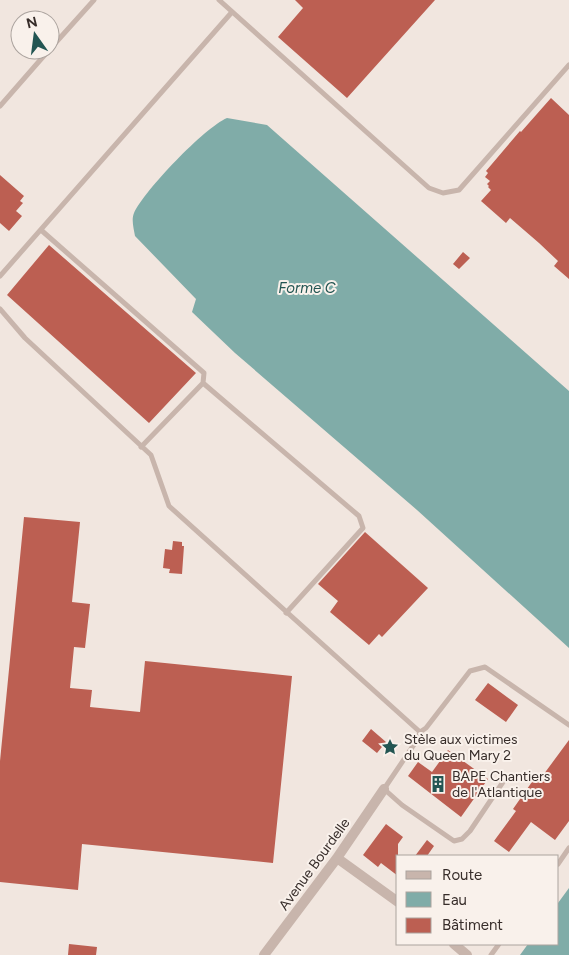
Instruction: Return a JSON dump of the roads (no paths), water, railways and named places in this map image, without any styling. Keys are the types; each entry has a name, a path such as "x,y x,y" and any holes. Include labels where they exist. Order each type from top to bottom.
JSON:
{"street":[{"name":"Avenue Bourdelle","path":"264,955 337,858 384,789"},
{"path":"337,858 396,901"},
{"path":"455,945 467,955"}],"lane":[{"path":"60,39 94,0"},
{"path":"219,0 429,188 443,193 459,190 569,65"},
{"path":"0,276 232,12"},
{"path":"0,106 41,60"},
{"path":"41,230 204,373 203,383 141,447"},
{"path":"0,308 25,338 151,455 169,506 420,732"},
{"path":"203,383 358,516 362,528 286,612"},
{"path":"505,779 470,831 462,839 454,841 402,805 384,789 415,743 420,732 426,728 470,671 485,668 569,725"},
{"path":"559,863 569,848"}],"water":[{"name":"Forme C","path":"227,118 267,125 569,391 569,648 417,510 235,353 192,312 196,299 135,236 133,216 150,190 190,146"},
{"path":"569,888 569,955 520,955 527,945 559,945 559,902"}],"place":[{"name":"Stèle aux victimes du Queen Mary 2","path":"390,747"},
{"name":"BAPE Chantiers de l'Atlantique","path":"438,784"}]}
